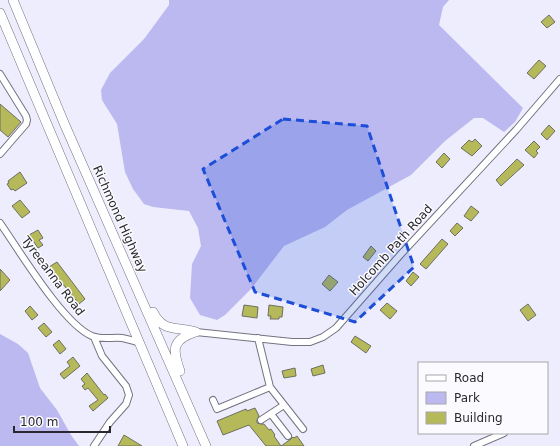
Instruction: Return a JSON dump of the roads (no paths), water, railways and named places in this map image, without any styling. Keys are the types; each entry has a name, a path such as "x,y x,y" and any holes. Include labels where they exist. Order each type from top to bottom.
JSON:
{"highway":[{"name":"Richmond Highway","path":"13,0 64,123 206,446"},
{"path":"0,13 183,446"},
{"path":"48,84 88,163 156,319 165,326 196,332"},
{"path":"189,406 175,354 176,346 179,340 196,332"}],"street":[{"path":"0,74 27,120 26,124 0,154"},
{"name":"Holcomb Path Road","path":"196,332 292,342 310,342 323,337 336,328 400,254 516,130 560,79"},
{"name":"Tyreeanna Road","path":"0,223 32,270 64,312 79,328 94,336 104,339 122,338 140,343"},
{"path":"94,336 102,356 126,386 129,395 126,404 106,427 94,446"},
{"path":"258,338 270,387 303,429"},
{"path":"213,400 217,409 270,387"},
{"path":"261,420 284,405"},
{"path":"271,414 288,436"},
{"path":"474,446 502,434"}]}
